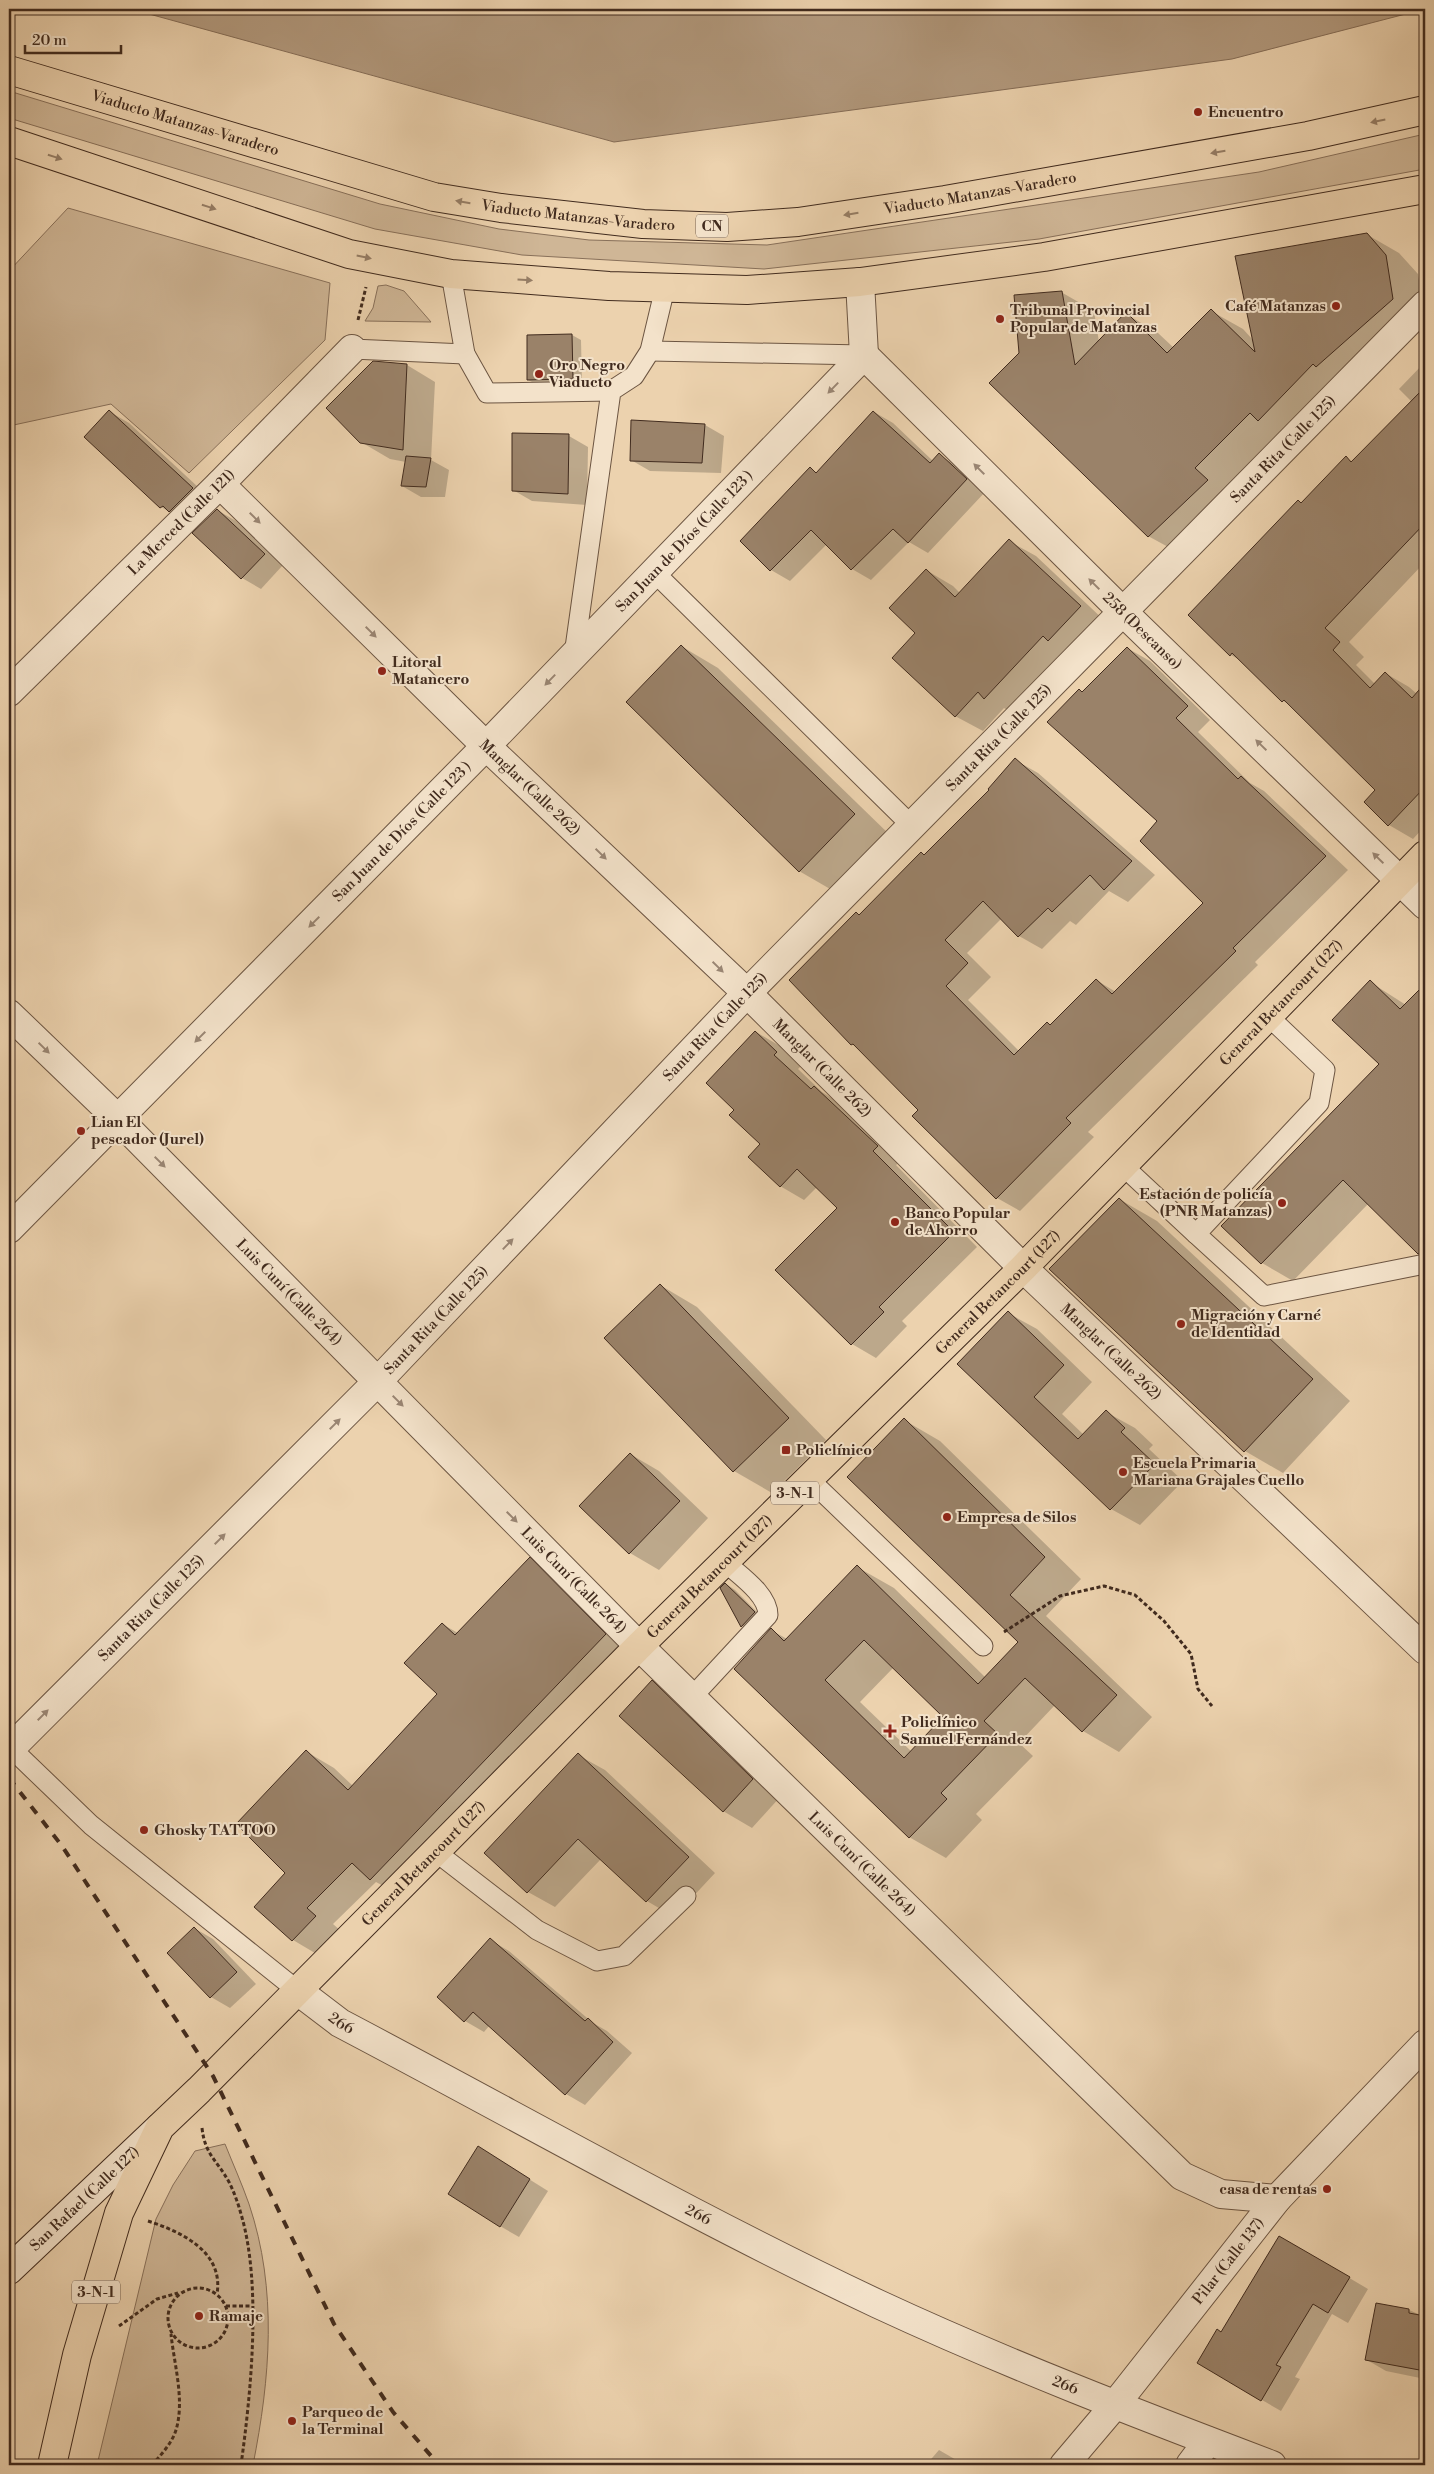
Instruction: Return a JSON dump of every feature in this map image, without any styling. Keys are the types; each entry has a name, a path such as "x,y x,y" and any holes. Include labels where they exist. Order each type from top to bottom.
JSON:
{"main road":[{"name":"Viaducto Matanzas-Varadero","path":"9,70 434,197 501,208 643,224 727,227 798,222 954,198 1308,136 1425,110"},
{"path":"9,141 349,254 451,274 608,286 665,288 747,290 860,282 1044,257 1425,189"},
{"name":"General Betancourt (127)","path":"160,2127 298,1991 640,1646 1023,1268 1425,855"},
{"name":"3-N-1","path":"52,2465 77,2356 119,2213 160,2127"}],"street":[{"path":"860,282 864,355"},
{"name":"Santa Rita (Calle 125)","path":"10,1748 378,1380 746,993 1425,305"},
{"name":"La Merced (Calle 121)","path":"9,692 220,484 352,349"},
{"name":"San Juan de Díos (Calle 123 )","path":"9,1229 119,1120 486,746 864,355"},
{"name":"258 (Descanso)","path":"864,355 1123,612 1425,905"},
{"name":"Manglar (Calle 262)","path":"220,484 486,746 746,993 1023,1268 1425,1650"},
{"name":"Luis Cuní (Calle 264)","path":"9,1014 119,1120 640,1646 1182,2176 1221,2194 1277,2199"},
{"name":"266","path":"298,1991 340,2023 648,2188 878,2304 1114,2406 1272,2465"},
{"name":"Pilar (Calle 137)","path":"1064,2465 1114,2406 1277,2199 1425,2044"},
{"name":"San Rafael (Calle 127)","path":"9,2270 160,2127"},
{"path":"1190,2465 1208,2441"}],"lane":[{"path":"451,274 464,354 487,393 611,391 634,376 650,351 665,288"},
{"path":"352,349 464,354"},
{"path":"650,351 864,355"},
{"path":"574,655 611,391"},
{"path":"655,573 912,826"},
{"path":"1196,1234 1319,1103 1325,1070 1268,1016"},
{"path":"1122,1165 1264,1296 1425,1264"},
{"path":"809,1479 983,1646"},
{"path":"692,1697 768,1615 768,1607 763,1598 725,1562"},
{"path":"10,1748 91,1826 298,1991"},
{"path":"436,1852 537,1930 597,1961 624,1956 686,1896"}],"path":[{"path":"349,254 367,284 352,349"},
{"path":"983,1646 1060,1596 1104,1586 1135,1595 1164,1621 1191,1654 1198,1689 1212,1706"},
{"path":"199,2090 204,2145 229,2181 243,2221 250,2255 252,2306 250,2371 241,2465"},
{"path":"119,2213 173,2229 197,2244 211,2259 217,2272 218,2294"},
{"path":"117,2327 156,2300 195,2287 207,2288 218,2294 226,2306 228,2317 225,2332 213,2344 203,2348 192,2348 178,2341 171,2333"},
{"path":"152,2465 172,2440 178,2422 179,2399 167,2315 171,2303 179,2293"},
{"path":"226,2306 252,2306"}],"shaded area":[{"path":"131,9 1425,9 1232,59 614,142"},
{"path":"9,91 380,204 499,229 589,240 767,245 1259,172 1425,134 1425,169 1039,239 764,269 522,255 375,229 9,118"},
{"path":"68,208 330,283 325,340 189,473 111,404 9,426 9,271"},
{"path":"386,285 404,291 431,322 365,321 373,308 378,286"},
{"path":"225,2144 249,2204 258,2236 267,2302 267,2367 264,2400 253,2465 97,2465 156,2219 173,2185 195,2151"}],"building":[{"path":"1367,233 1386,255 1393,299 1316,367 1313,364 1258,421 1250,413 1195,468 1208,480 1148,537 989,383 1019,353 1014,295 1062,291 1075,365 1126,312 1167,353 1211,309 1255,352 1235,256"},
{"path":"572,334 573,379 527,380 527,335"},
{"path":"373,361 407,364 403,450 360,443 326,408"},
{"path":"1425,387 1425,523 1325,628 1340,642 1333,650 1370,688 1385,672 1412,698 1425,683 1425,787 1388,826 1364,802 1375,790 1284,700 1282,702 1232,653 1230,656 1188,615 1298,500 1301,503 1346,456 1351,462"},
{"path":"109,410 193,488 169,512 163,506 160,508 84,437"},
{"path":"873,411 930,463 939,453 967,479 908,543 893,529 851,570 811,530 770,571 740,541 810,467 816,473"},
{"path":"631,420 705,424 702,463 630,461"},
{"path":"512,433 569,434 568,494 512,491"},
{"path":"406,456 431,458 426,487 401,486"},
{"path":"217,509 265,554 241,579 192,533"},
{"path":"1009,539 1081,606 1048,641 1043,636 984,699 978,692 955,717 892,658 915,633 889,608 926,569 955,597"},
{"path":"681,645 855,814 799,872 626,702"},
{"path":"1127,647 1188,706 1176,718 1238,779 1241,776 1326,856 1233,948 1236,951 1066,1118 1071,1123 996,1199 912,1116 918,1110 853,1044 851,1045 789,980 856,912 859,915 921,852 924,855 989,790 1015,758 1132,861 1104,890 1090,875 1052,912 1048,908 1018,937 983,901 945,940 968,963 946,986 1014,1055 1047,1022 1050,1025 1096,979 1112,994 1203,903 1140,841 1157,821 1047,722 1079,689 1082,692"},
{"name":"Estación de policía (PNR Matanzas)","path":"1370,980 1400,1009 1425,984 1425,1253 1418,1254 1343,1180 1261,1264 1221,1226 1379,1064 1332,1020"},
{"path":"755,1031 777,1052 774,1055 811,1089 814,1086 878,1146 873,1151 954,1232 879,1307 884,1312 851,1345 775,1270 837,1208 797,1169 780,1187 748,1157 760,1144 729,1115 734,1110 706,1083"},
{"name":"Migración y Carné de Identidad","path":"1119,1198 1313,1379 1244,1452 1049,1269"},
{"path":"660,1284 789,1418 733,1472 604,1338"},
{"path":"1008,1311 1064,1365 1034,1397 1078,1439 1106,1410 1125,1428 1121,1432 1155,1464 1110,1510 957,1364"},
{"path":"904,1418 1045,1557 1010,1595 1117,1695 1082,1732 1025,1678 984,1721 998,1734 941,1793 947,1799 909,1838 734,1669 771,1628 784,1641 857,1565 978,1684 1018,1642 847,1477","holes":["864,1640 943,1717 904,1758 825,1680"]},
{"path":"630,1453 680,1501 629,1554 579,1506"},
{"path":"530,1557 606,1634 370,1880 352,1863 307,1908 316,1916 292,1941 254,1907 285,1873 236,1824 306,1750 348,1790 437,1694 404,1663 442,1623 455,1635"},
{"path":"725,1583 755,1612 741,1627 720,1588"},
{"path":"652,1680 753,1779 723,1812 619,1716"},
{"path":"578,1753 689,1857 646,1902 578,1839 527,1893 484,1853"},
{"path":"194,1927 237,1972 210,1998 167,1953"},
{"path":"490,1938 585,2021 588,2018 613,2042 565,2095 473,2012 464,2022 437,1997"},
{"path":"478,2146 530,2179 500,2227 448,2194"},
{"path":"1279,2236 1350,2277 1328,2313 1313,2304 1276,2365 1281,2367 1261,2401 1197,2363 1217,2329 1221,2332"},
{"path":"1376,2303 1409,2309 1409,2313 1425,2316 1425,2371 1365,2360"}],"railway":[{"path":"9,1778 62,1846 213,2076 334,2324 393,2412 439,2465"}],"place":[{"name":"Encuentro","path":"1198,112"},
{"name":"Café Matanzas","path":"1336,306"},
{"name":"Tribunal Provincial Popular de Matanzas","path":"1000,319"},
{"name":"Oro Negro Viaducto","path":"539,374"},
{"name":"Litoral Matancero","path":"382,671"},
{"name":"Lian El pescador (Jurel)","path":"81,1131"},
{"name":"Estación de policía (PNR Matanzas)","path":"1282,1203"},
{"name":"Banco Popular de Ahorro","path":"895,1222"},
{"name":"Migración y Carné de Identidad","path":"1181,1324"},
{"name":"Policlínico","path":"786,1450"},
{"name":"Escuela Primaria Mariana Grajales Cuello","path":"1123,1472"},
{"name":"Empresa de Silos","path":"947,1517"},
{"name":"Policlínico Samuel Fernández","path":"890,1731"},
{"name":"Ghosky TATTOO","path":"144,1830"},
{"name":"casa de rentas","path":"1327,2189"},
{"name":"Ramaje","path":"199,2316"},
{"name":"Parqueo de la Terminal","path":"292,2421"}]}
